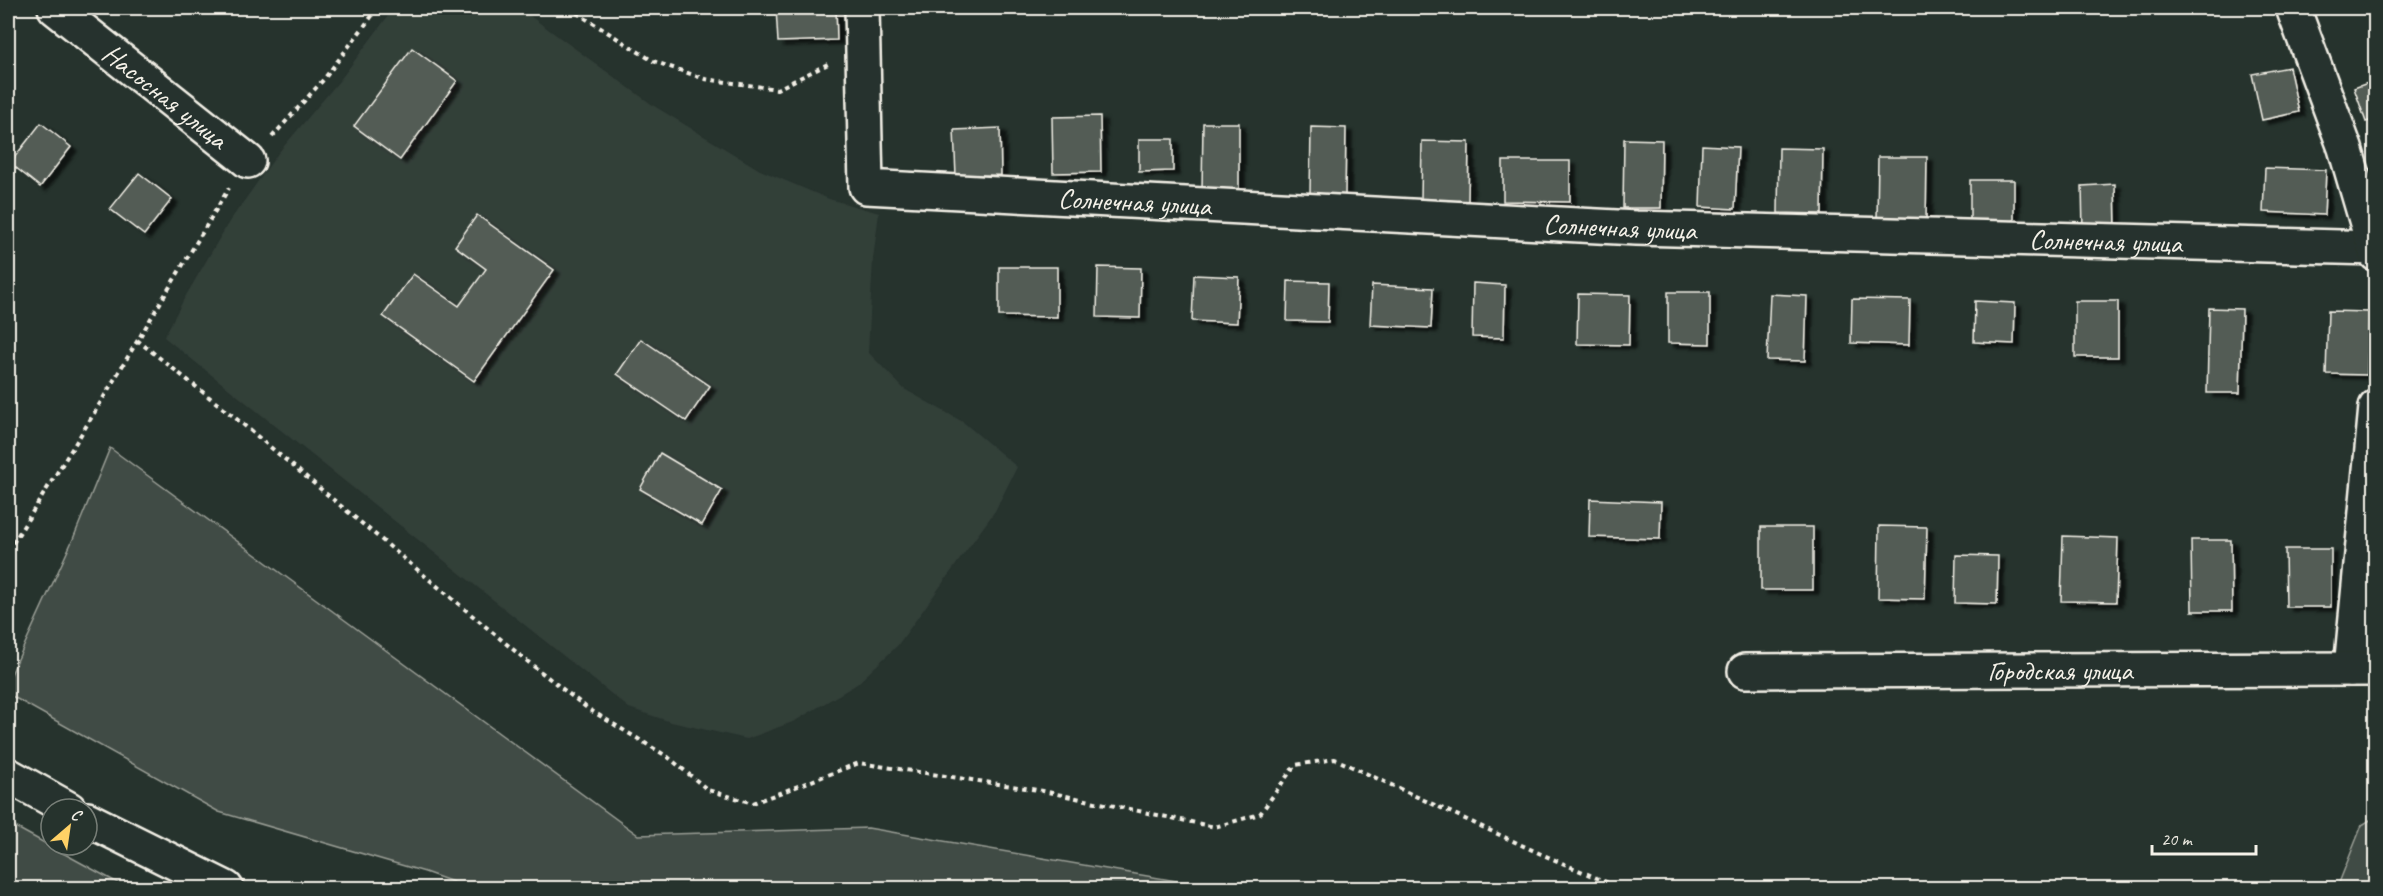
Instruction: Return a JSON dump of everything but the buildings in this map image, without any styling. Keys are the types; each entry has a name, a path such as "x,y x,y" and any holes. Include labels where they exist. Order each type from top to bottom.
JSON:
{"street":[{"name":"Насосная улица","path":"55,8 248,161"},
{"path":"2293,8 2345,148 2375,250"},
{"name":"Солнечная улица","path":"861,17 866,187 1636,228 2375,250"},
{"path":"2363,669 2376,407"},
{"name":"Городская улица","path":"1745,671 2363,669"},
{"path":"8,775 47,797"},
{"path":"99,825 226,888"}],"path":[{"path":"8,551 219,204 248,161 276,134 324,79 378,8"},
{"path":"569,8 653,61 705,79 777,89 835,61 861,17"},
{"path":"137,340 233,416 526,661 587,708 668,757 708,790 753,803 859,763 1038,790 1215,827 1260,814 1296,765 1335,759 1620,888"}],"shaded area":[{"path":"394,8 519,8 654,106 760,170 829,199 879,213 873,259 868,352 904,389 963,422 1017,467 995,511 897,646 857,684 795,721 747,739 671,722 629,708 164,337 229,222 279,152 340,80"},
{"path":"110,448 638,835 868,828 1217,888 470,888 425,872 219,812 8,694 8,681 73,539"},
{"path":"2375,817 2375,888 2337,888 2362,825"},
{"path":"8,823 39,840 39,857 70,857 127,888 8,888"}]}
